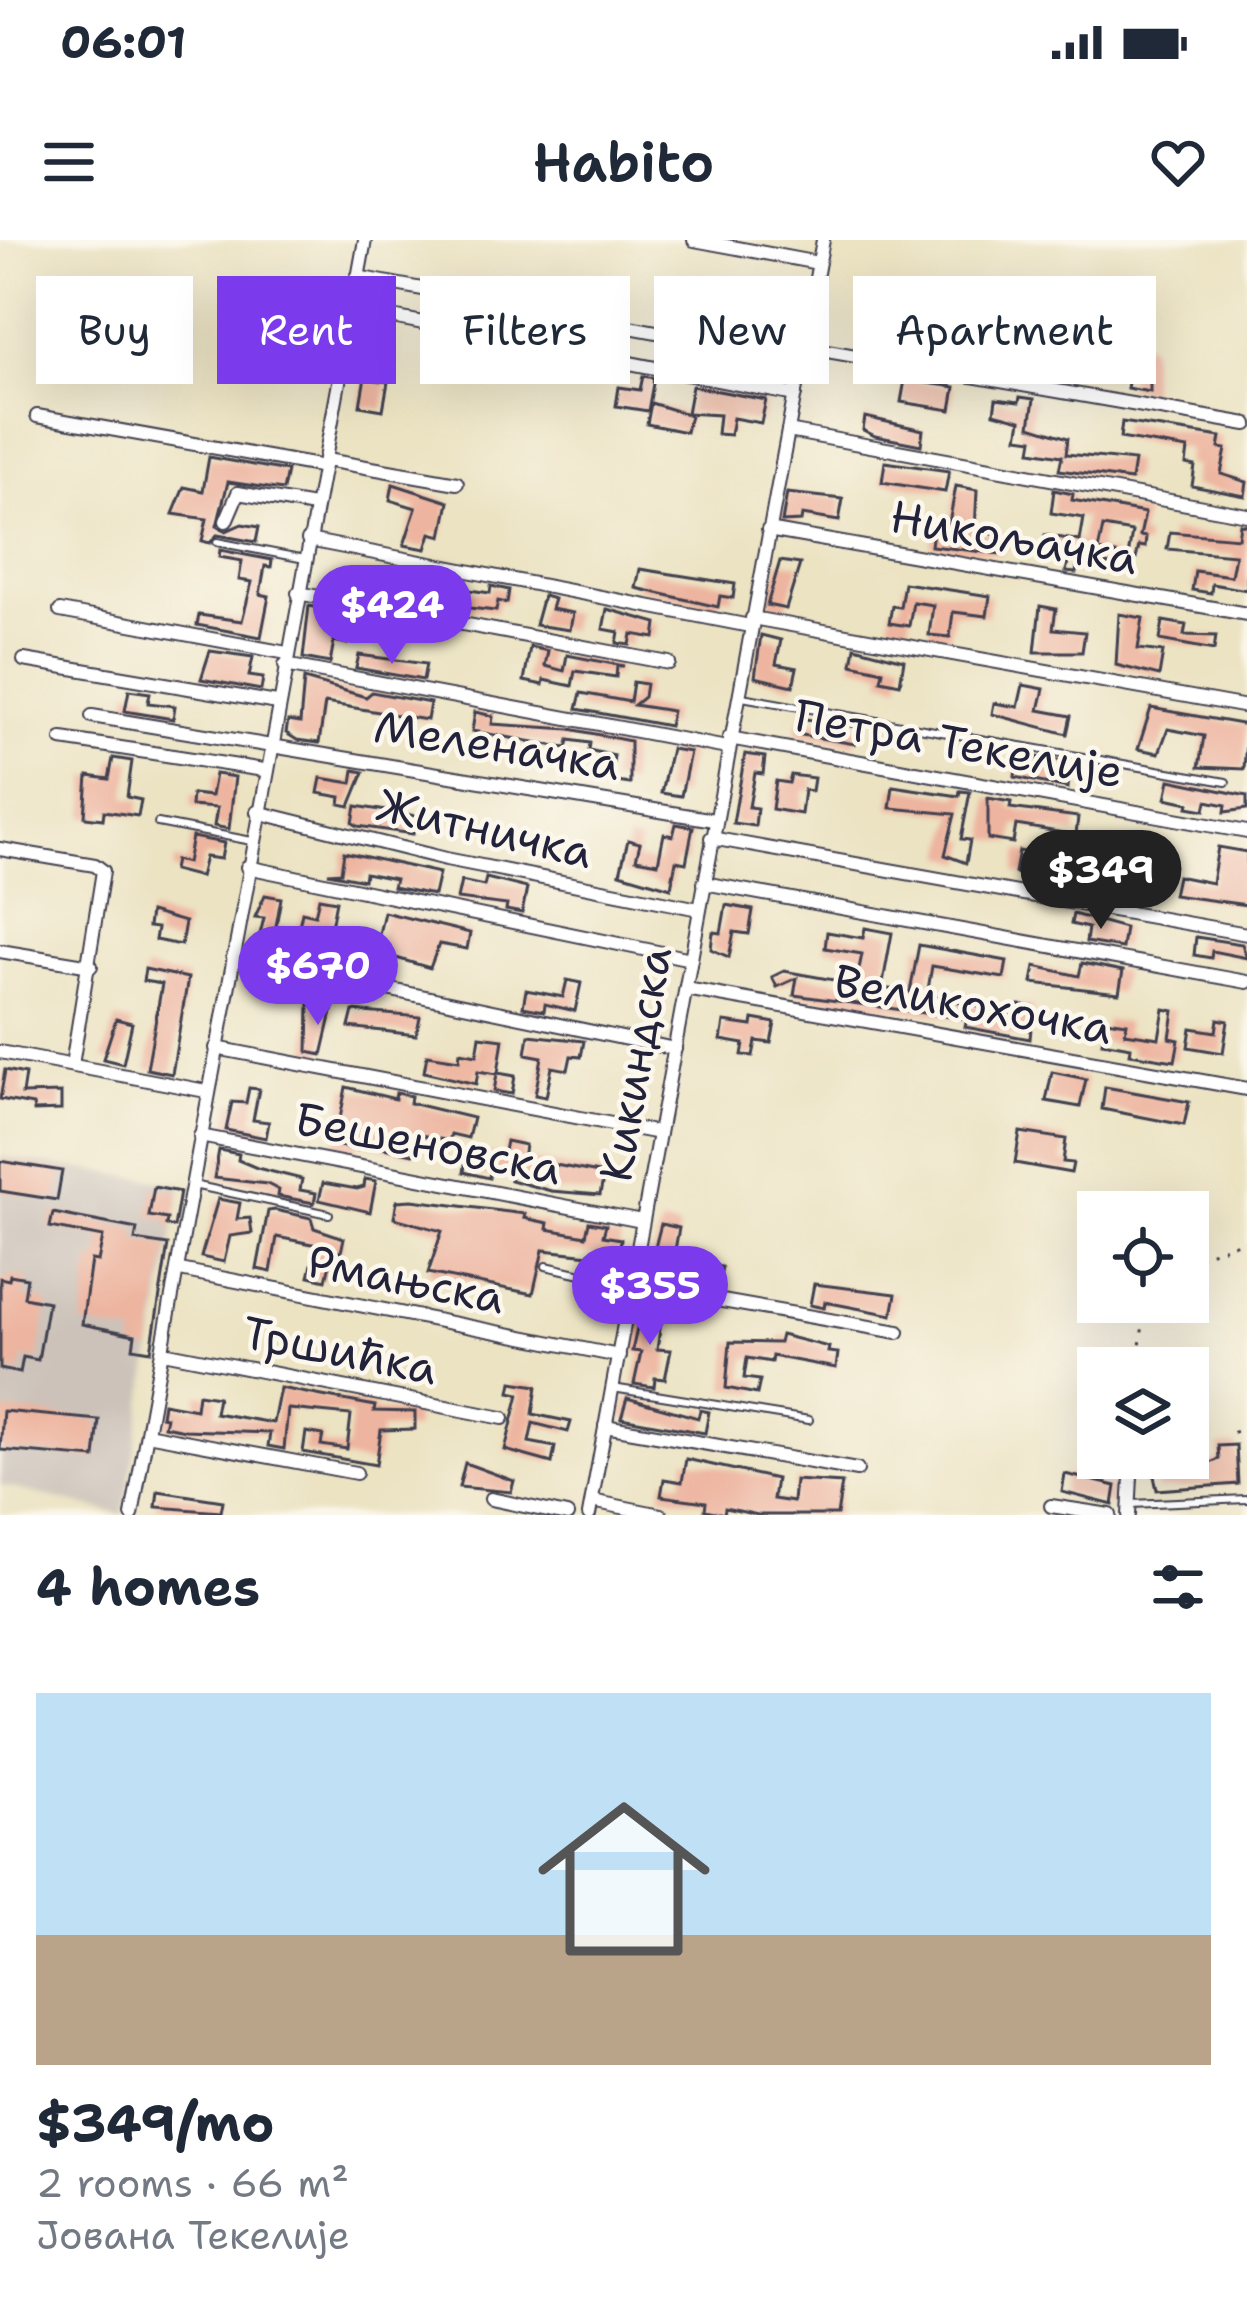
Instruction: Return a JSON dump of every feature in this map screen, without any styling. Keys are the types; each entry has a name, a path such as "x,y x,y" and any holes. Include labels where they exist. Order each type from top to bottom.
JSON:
{"street":[{"path":"357,276 364,240"},
{"path":"694,240 818,263"},
{"name":"Кикиндска","path":"816,276 823,240"},
{"path":"396,284 654,328"},
{"path":"396,318 795,395"},
{"path":"829,357 1247,424"},
{"path":"132,1515 180,1270 206,1091 268,744 338,384"},
{"name":"Кикиндска","path":"590,1508 797,384"},
{"path":"37,416 457,482"},
{"path":"788,431 1247,515"},
{"path":"226,520 238,493 314,506"},
{"name":"Никољачка","path":"768,530 1247,614"},
{"path":"308,540 751,622 1247,706"},
{"path":"298,593 669,663"},
{"name":"Петра Текелије","path":"60,611 728,743 1247,832"},
{"path":"24,660 277,703"},
{"name":"Меленачка","path":"92,716 714,820"},
{"path":"62,739 264,770"},
{"name":"Житничка","path":"257,812 446,860 699,909"},
{"path":"711,838 1247,934"},
{"path":"0,849 95,865 103,872 72,1065"},
{"path":"247,868 691,959"},
{"path":"704,883 1247,982"},
{"path":"0,951 91,966"},
{"path":"232,957 675,1049"},
{"name":"Великохочка","path":"686,989 1247,1089"},
{"path":"216,1048 659,1133"},
{"path":"0,1052 206,1091"},
{"name":"Бешеновска","path":"200,1136 642,1221"},
{"name":"Рмањска","path":"180,1270 619,1356"},
{"path":"631,1285 898,1332"},
{"name":"Тршићка","path":"163,1352 503,1418"},
{"path":"605,1426 857,1470"},
{"path":"147,1434 356,1473"},
{"path":"1129,1509 1131,1479"},
{"path":"491,1499 567,1515"},
{"path":"1052,1506 1110,1515"},
{"path":"590,1508 662,1515"}],"lane":[{"path":"217,542 305,559"},
{"path":"738,696 1226,782"},
{"path":"158,823 252,841"},
{"path":"193,1185 329,1214"},
{"path":"546,1266 631,1285"},
{"path":"613,1388 809,1420"},
{"path":"1129,1509 1247,1499"}],"path":[{"path":"1209,1253 1247,1240"},
{"path":"1233,1432 1247,1431"}],"shaded area":[{"path":"0,1157 182,1184 123,1515 0,1485"}],"building":[{"path":"643,376 654,378 648,411 616,406 619,387 640,390"},
{"path":"364,384 388,384 383,410 360,406"},
{"path":"904,384 955,387 951,410 901,402"},
{"path":"1128,384 1150,384 1150,392 1127,388"},
{"path":"692,386 766,400 761,423 733,418 730,435 717,434 719,415 687,413"},
{"path":"1020,397 1034,399 1030,426 1068,438 1066,454 1134,461 1131,480 1059,470 1062,456 1031,451 1033,439 1018,437 1021,420 994,413 996,399 1019,402"},
{"path":"651,403 690,415 686,432 647,424"},
{"path":"865,417 923,430 921,445 863,430"},
{"path":"1122,422 1221,437 1219,448 1226,449 1221,474 1247,482 1245,496 1192,486 1195,466 1186,464 1188,449 1120,438"},
{"path":"209,457 287,471 283,490 228,482 217,526 226,531 242,524 259,527 256,542 217,535 210,543 202,541 207,519 173,514 184,487 203,491"},
{"path":"885,462 949,471 945,492 882,482"},
{"path":"393,484 449,502 442,536 431,533 426,549 404,545 416,508 390,500"},
{"path":"956,486 977,490 975,531 1005,536 1002,554 931,546 934,522 949,523"},
{"path":"1054,490 1073,494 1072,500 1145,513 1140,536 1146,537 1145,547 1139,546 1136,559 1128,557 1132,532 1103,527 1098,551 1116,554 1114,565 1078,562 1076,573 1066,572 1069,557 1042,552 1045,535 1080,541 1084,518 1051,513"},
{"path":"787,493 843,499 839,521 802,515 801,521 782,522"},
{"path":"1240,524 1247,525 1247,590 1212,584 1211,593 1192,590 1195,571 1231,576 1235,555 1167,549 1170,532 1238,538"},
{"path":"220,550 272,560 271,567 265,566 260,594 269,596 261,637 197,625 199,615 242,621 252,582 239,580 242,561 219,557"},
{"path":"780,561 800,564 786,609 767,605"},
{"path":"640,569 735,584 733,598 720,596 718,607 636,588"},
{"path":"904,583 990,596 987,616 953,612 950,637 929,635 933,605 913,602 909,626 889,623 892,606 900,607"},
{"path":"491,586 509,590 507,603 498,601 496,611 461,607 463,589 490,593"},
{"path":"543,596 554,599 551,609 573,613 570,630 535,625"},
{"path":"309,606 336,611 333,629 349,632 347,644 334,641 330,663 303,658"},
{"path":"1040,606 1056,609 1053,629 1085,632 1082,652 1035,652"},
{"path":"607,609 657,623 655,638 632,634 630,645 617,643 619,632 603,629"},
{"path":"1119,614 1143,618 1138,649 1163,652 1159,676 1116,665"},
{"path":"1163,621 1186,625 1184,635 1216,636 1214,650 1160,640"},
{"path":"761,635 781,640 776,664 797,668 793,686 755,677"},
{"path":"530,647 548,651 545,666 564,671 567,655 624,666 617,666 616,677 575,671 572,686 544,680 543,685 524,681"},
{"path":"855,647 904,660 900,684 881,680 883,671 852,664"},
{"path":"210,651 253,657 249,676 263,678 261,690 201,679"},
{"path":"359,655 426,664 423,680 356,668"},
{"path":"304,679 366,697 372,692 430,703 427,720 325,703 319,743 297,740 286,733 288,721 300,723"},
{"path":"633,682 646,684 644,697 634,705 672,711 669,726 577,709 581,693 630,702"},
{"path":"1023,685 1044,689 1039,710 1071,716 1067,734 992,714 994,703 1018,707"},
{"path":"129,690 150,693 148,703 175,706 173,719 125,711"},
{"path":"1151,708 1247,725 1244,769 1199,767 1204,736 1168,729 1159,753 1138,749"},
{"path":"475,712 493,716 492,724 570,729 630,741 630,784 610,781 614,756 589,750 590,743 569,740 567,748 472,731"},
{"path":"799,718 858,727 855,744 796,734"},
{"path":"671,749 690,752 681,796 661,793"},
{"path":"745,754 765,757 763,774 755,773 749,807 757,808 755,826 733,823"},
{"path":"1036,757 1071,762 1068,788 1015,777 1017,760 1035,763"},
{"path":"113,758 132,761 127,797 141,800 138,816 104,811 103,819 85,817 88,776 109,779"},
{"path":"354,770 364,772 350,806 340,804 341,797 318,793 321,778 352,783"},
{"path":"215,774 235,777 229,829 214,826 217,808 191,806 192,794 211,796"},
{"path":"791,775 814,778 812,791 804,790 801,814 772,809 776,781 789,783"},
{"path":"1170,780 1247,796 1247,809 1225,812 1226,805 1207,801 1205,810 1188,807 1189,803 1166,798"},
{"path":"893,786 959,796 960,791 970,792 961,839 970,840 966,863 945,855 955,814 890,808"},
{"path":"988,798 1011,802 1010,808 1078,817 1076,835 1016,825 1013,843 988,839"},
{"path":"356,806 417,816 413,834 358,826 353,823"},
{"path":"676,824 693,827 686,863 676,861 671,888 620,873 628,840 640,843 636,859 658,863 664,834 673,836"},
{"path":"192,837 224,843 221,859 205,857 200,877 173,870 175,860 187,863"},
{"path":"1218,847 1247,852 1247,905 1173,895 1177,876 1212,883"},
{"path":"1019,851 1070,861 1066,881 1015,873"},
{"path":"344,852 439,873 434,895 393,887 395,879 365,873 364,880 328,873 341,872"},
{"path":"486,878 527,888 522,913 506,910 507,905 457,899 461,881 484,886"},
{"path":"265,895 281,898 276,926 298,931 302,912 315,915 319,898 336,901 330,932 352,938 351,943 376,947 384,912 470,933 467,949 439,944 430,968 386,955 384,967 309,950 307,960 292,957 296,944 260,934 264,918 255,917"},
{"path":"726,905 753,910 749,934 734,932 729,957 711,949 713,932 721,933"},
{"path":"150,912 185,922 181,945 155,940 157,928 148,927"},
{"path":"1073,914 1125,928 1122,948 1086,942 1088,928 1071,924"},
{"path":"865,928 892,933 882,988 910,992 919,945 1007,961 1004,978 932,966 927,995 1017,1014 1019,1005 1033,1007 1030,1039 965,1027 967,1019 794,995 797,978 777,987 772,977 784,971 856,984 862,954 825,948 827,932 863,938"},
{"path":"1196,937 1242,944 1247,958 1212,951 1211,958 1194,955"},
{"path":"1082,963 1123,971 1119,993 1032,983 1035,966 1079,976"},
{"path":"145,969 188,978 172,1074 147,1069 162,984 143,981"},
{"path":"567,980 581,983 575,1011 545,1004 544,1011 523,1007 526,990 563,997"},
{"path":"309,1004 333,1008 322,1055 308,1052"},
{"path":"1164,1009 1174,1011 1170,1038 1179,1040 1175,1061 1130,1054 1131,1047 1102,1042 1106,1020 1127,1023 1125,1033 1159,1038"},
{"path":"353,1011 420,1017 416,1035 349,1027"},
{"path":"116,1019 132,1023 123,1064 103,1059"},
{"path":"753,1019 775,1023 771,1043 756,1041 753,1056 742,1055 744,1044 721,1040 724,1022 752,1026"},
{"path":"1218,1019 1228,1021 1223,1053 1188,1047 1191,1028 1216,1032"},
{"path":"529,1035 584,1041 581,1057 571,1056 568,1070 552,1067 546,1097 535,1095 542,1057 526,1054"},
{"path":"480,1036 503,1039 498,1073 515,1076 512,1094 494,1091 497,1074 478,1071 476,1084 424,1072 427,1055 459,1060 460,1052 477,1055"},
{"path":"5,1070 25,1074 22,1094 61,1093 61,1110 34,1111 33,1105 0,1099"},
{"path":"1052,1072 1086,1079 1080,1107 1046,1101"},
{"path":"346,1087 395,1099 396,1093 411,1096 410,1103 473,1118 468,1138 451,1134 449,1141 417,1134 413,1154 358,1143 357,1150 335,1145"},
{"path":"1105,1087 1189,1102 1184,1125 1102,1109"},
{"path":"249,1088 259,1089 253,1120 269,1122 266,1138 226,1130 232,1102 246,1103"},
{"path":"1020,1132 1066,1139 1063,1162 1073,1163 1071,1173 1015,1163"},
{"path":"506,1141 525,1145 523,1159 604,1174 600,1195 551,1191 510,1180 512,1173 490,1171 489,1178 464,1172 467,1152 503,1156"},
{"path":"219,1150 239,1154 238,1160 257,1168 302,1179 300,1190 316,1193 314,1203 278,1196 279,1190 267,1184 214,1178"},
{"path":"0,1161 62,1171 57,1200 0,1191"},
{"path":"365,1179 376,1181 370,1212 319,1200 323,1183 357,1189 364,1187"},
{"path":"154,1187 180,1192 174,1227 166,1225 167,1219 149,1216"},
{"path":"218,1199 240,1203 237,1219 250,1218 252,1233 230,1236 224,1262 201,1257"},
{"path":"397,1201 525,1214 524,1218 548,1223 547,1229 586,1236 589,1222 606,1225 603,1236 621,1239 618,1258 543,1250 533,1294 428,1273 442,1231 394,1218"},
{"path":"268,1211 311,1218 314,1228 344,1238 341,1252 333,1251 326,1280 309,1276 317,1245 277,1237 271,1272 257,1269"},
{"path":"53,1213 137,1229 135,1240 168,1245 151,1351 133,1348 135,1335 82,1324 91,1260 98,1261 103,1237 50,1227"},
{"path":"661,1224 679,1228 672,1266 699,1272 701,1264 722,1267 718,1287 648,1274"},
{"path":"10,1275 27,1278 24,1297 48,1302 38,1360 23,1357 20,1373 0,1369 0,1278 9,1280"},
{"path":"814,1284 896,1294 892,1315 825,1302 824,1308 810,1305"},
{"path":"642,1306 663,1309 657,1349 671,1350 665,1379 655,1378 654,1387 634,1384 641,1352 632,1351"},
{"path":"781,1335 829,1347 828,1352 838,1353 836,1368 772,1356 771,1362 747,1358 744,1378 760,1380 757,1394 726,1388 730,1342 779,1343"},
{"path":"512,1382 537,1386 533,1414 571,1422 568,1432 533,1423 529,1442 555,1447 552,1463 505,1450 519,1394 510,1392"},
{"path":"280,1388 375,1406 374,1411 415,1412 415,1429 381,1430 376,1465 303,1452 306,1432 323,1435 321,1445 347,1449 351,1415 288,1409 284,1449 268,1446 270,1433 185,1430 164,1426 166,1417 161,1416 163,1403 196,1409 198,1394 218,1397 215,1413 273,1423"},
{"path":"627,1398 698,1418 700,1410 709,1412 705,1433 621,1418"},
{"path":"3,1411 99,1420 95,1458 0,1450"},
{"path":"1236,1445 1238,1484 1157,1490 1155,1479 1209,1479 1209,1464 1219,1459 1218,1446"},
{"path":"686,1459 776,1479 773,1499 793,1502 795,1480 842,1483 837,1515 758,1515 725,1508 724,1514 705,1510 706,1502 661,1496 664,1479 682,1482"},
{"path":"465,1463 514,1481 511,1492 459,1487"},
{"path":"1065,1474 1116,1486 1113,1505 1062,1492"},
{"path":"158,1491 223,1501 221,1512 156,1507"}]}
